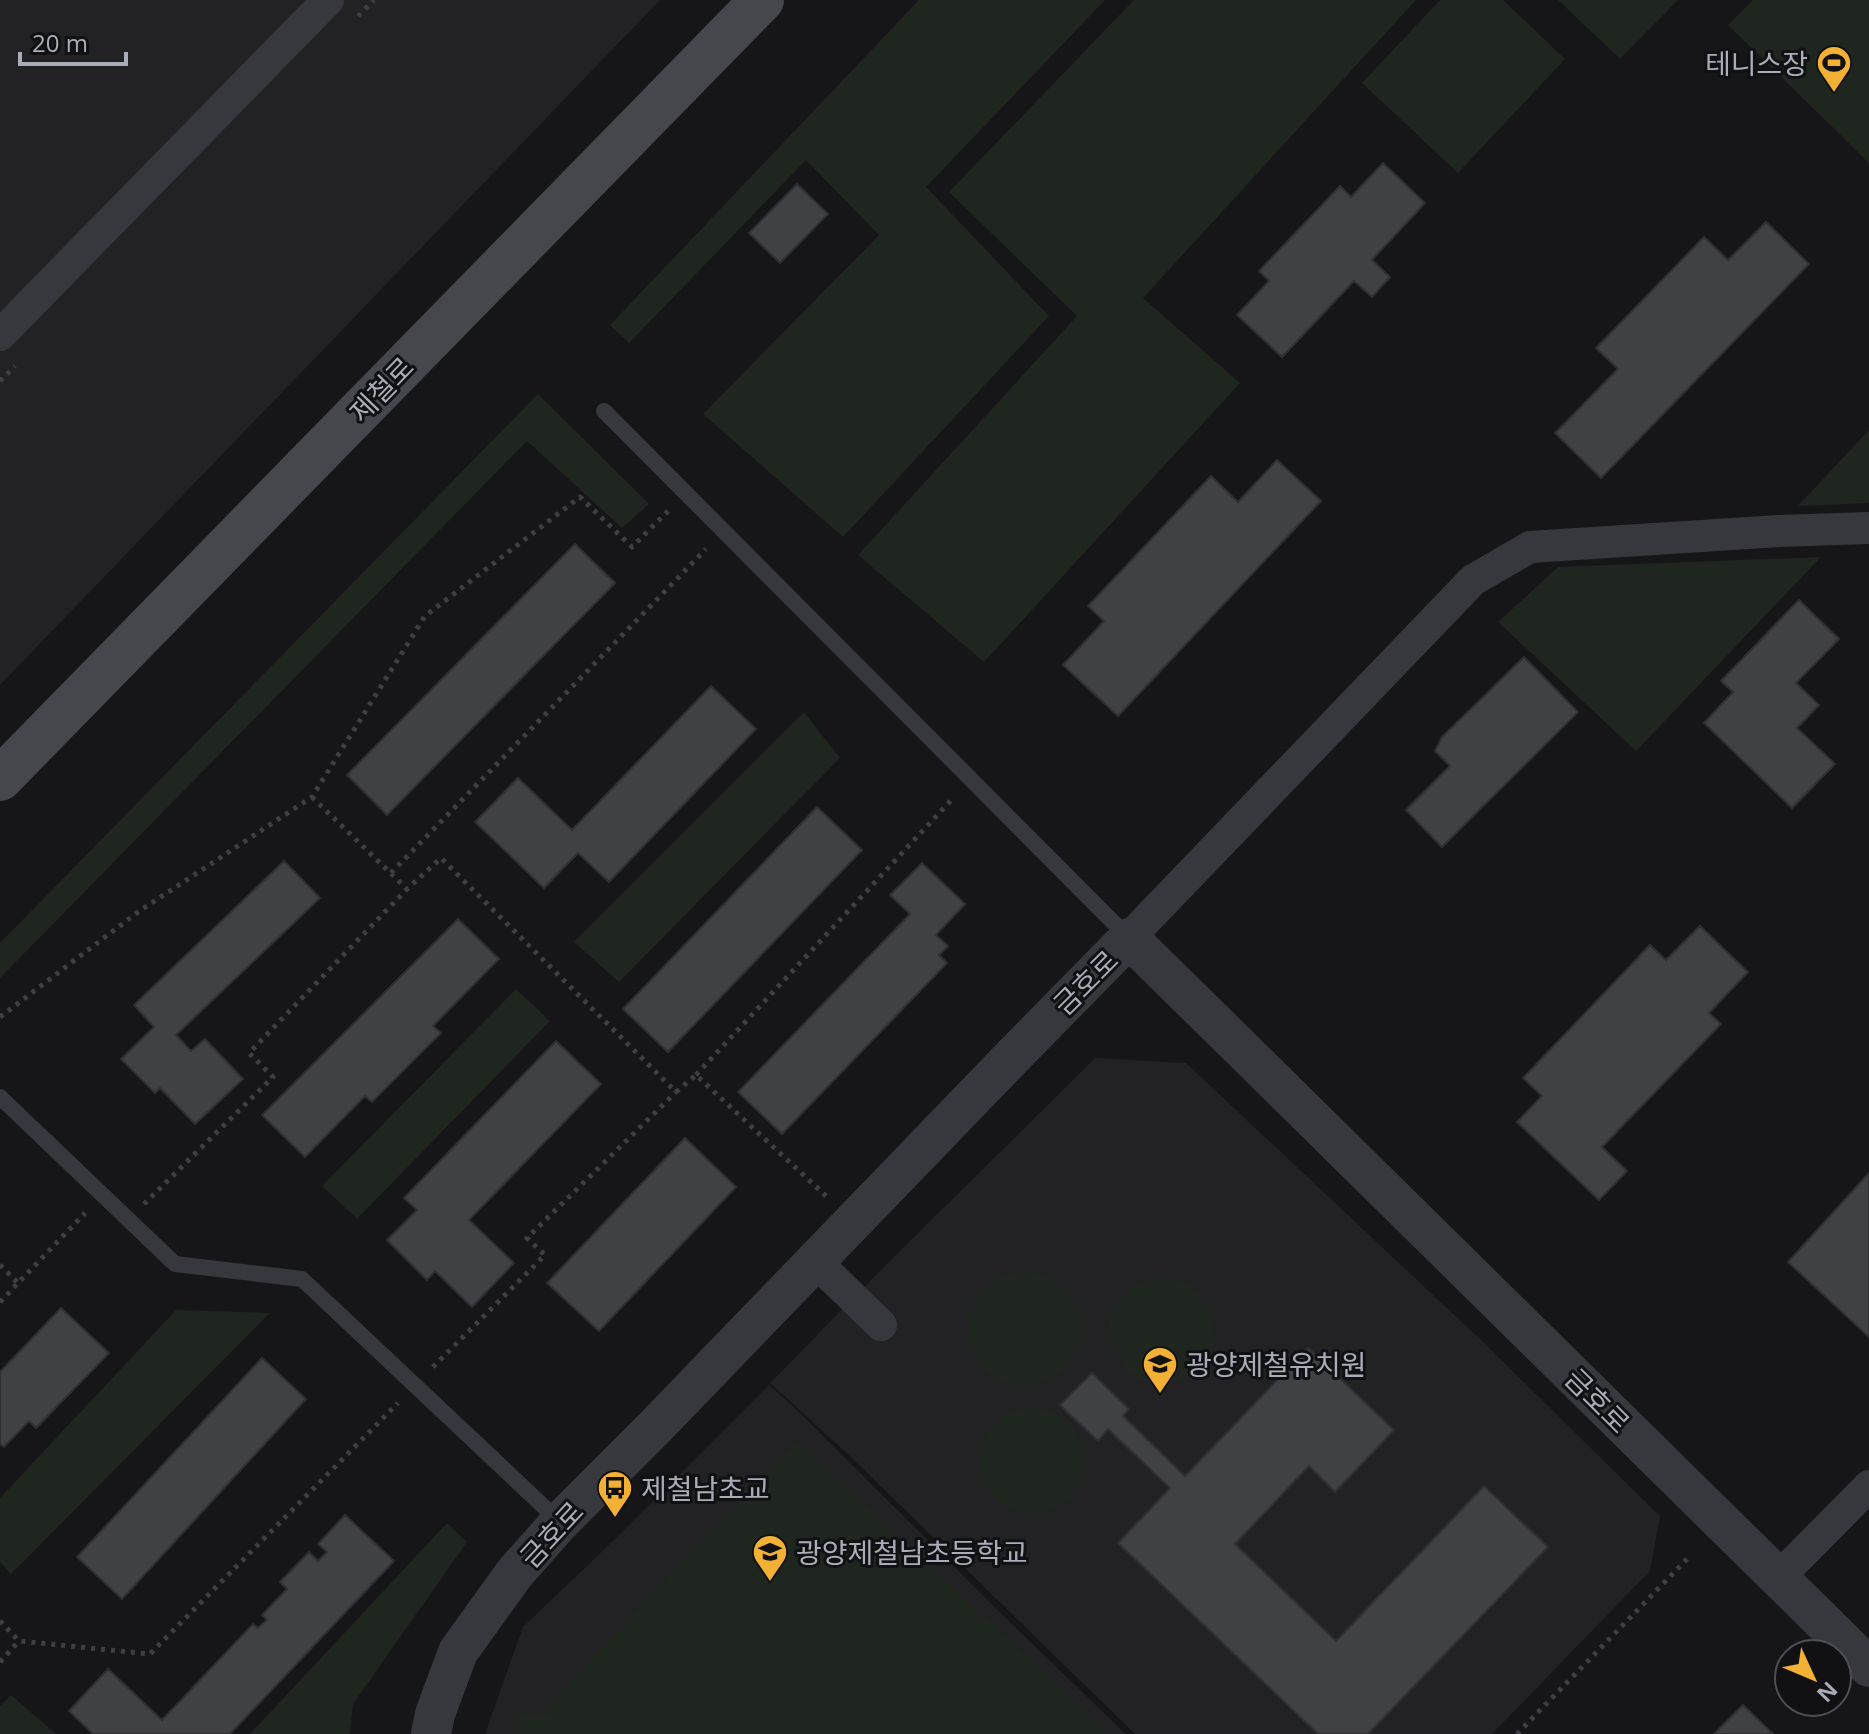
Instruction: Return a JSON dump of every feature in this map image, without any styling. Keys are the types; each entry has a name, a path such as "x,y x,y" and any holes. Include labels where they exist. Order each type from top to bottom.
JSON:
{"main road":[{"name":"제철로","path":"0,779 762,0"}],"street":[{"path":"0,335 328,0"},
{"path":"1129,938 1473,580 1530,547 1869,528"},
{"name":"금호로","path":"431,1734 435,1714 458,1652 514,1574 560,1522 1129,938 1869,1667"},
{"path":"815,1261 881,1325"},
{"path":"1778,1578 1869,1486"}],"lane":[{"path":"604,411 1129,938"},
{"path":"0,1097 175,1264 302,1279 560,1522"}],"path":[{"path":"0,1017 138,912 312,797 425,616 580,497 632,547 686,494"},
{"path":"391,873 724,531"},
{"path":"0,1621 19,1641 150,1654 545,1255 527,1238 696,1075 971,779"},
{"path":"312,797 407,889"},
{"path":"128,1220 273,1077 249,1053 407,889 441,858 676,1092"},
{"path":"696,1075 853,1221"},
{"path":"0,1302 102,1194"},
{"path":"0,1265 18,1283"},
{"path":"1517,1734 1688,1558"},
{"path":"0,1662 19,1641"}],"shaded area":[{"path":"0,0 660,0 0,685"},
{"path":"919,0 1105,0 926,187 1049,316 843,537 703,414 879,235 806,160 629,343 610,325"},
{"path":"1134,0 1416,0 1143,298 1240,383 984,662 858,555 1077,316 949,192"},
{"path":"1440,0 1503,0 1565,59 1458,173 1362,83"},
{"path":"1558,0 1678,0 1620,59"},
{"name":"테니스장","path":"1753,0 1869,0 1869,163 1728,25"},
{"path":"538,394 649,504 622,528 527,441 0,978 0,943"},
{"path":"1869,430 1869,503 1798,506"},
{"path":"1821,557 1636,751 1498,622 1558,567"},
{"path":"804,712 840,758 619,982 574,942"},
{"path":"516,989 550,1021 357,1219 322,1186"},
{"name":"광양제철유치원","path":"1095,1058 1186,1063 1481,1340 1660,1516 1650,1571 1492,1734 1135,1734 852,1458 770,1383"},
{"path":"1024,1272 1046,1276 1065,1288 1077,1307 1081,1329 1077,1351 1065,1370 1046,1382 1024,1386 1002,1382 983,1370 971,1351 967,1329 971,1307 983,1288 1002,1276"},
{"path":"1162,1278 1182,1282 1199,1294 1211,1311 1215,1331 1211,1351 1199,1368 1182,1380 1162,1384 1142,1380 1125,1368 1113,1351 1109,1331 1113,1311 1125,1294 1142,1282"},
{"path":"176,1310 270,1313 11,1574 0,1562 0,1498"},
{"name":"광양제철남초등학교","path":"769,1385 1126,1734 485,1734 523,1627"},
{"path":"1032,1408 1052,1412 1070,1423 1081,1441 1085,1461 1081,1481 1070,1499 1052,1510 1032,1514 1012,1510 994,1499 983,1481 979,1461 983,1441 994,1423 1012,1412"},
{"name":"광양제철남초등학교","path":"797,1440 1109,1734 517,1734 519,1714 552,1714 545,1707"},
{"path":"447,1523 467,1542 353,1704 350,1734 250,1734"},
{"path":"11,1695 56,1734 0,1734 0,1706"}],"building":[{"path":"1383,163 1425,203 1372,260 1390,277 1372,297 1354,281 1282,357 1237,315 1269,281 1259,271 1340,186 1351,197"},
{"path":"797,184 828,214 780,263 749,233"},
{"path":"1766,222 1809,264 1601,478 1555,433 1618,369 1596,348 1704,237 1728,260"},
{"path":"1277,460 1321,501 1118,716 1063,665 1104,621 1088,606 1211,476 1238,502"},
{"path":"575,544 615,583 387,815 347,775"},
{"path":"1799,600 1839,639 1796,683 1819,705 1797,728 1835,764 1792,808 1704,723 1733,692 1721,681"},
{"path":"1524,657 1578,712 1442,847 1406,810 1450,766 1435,751 1442,737"},
{"path":"711,686 756,729 609,882 578,853 544,888 475,822 518,778 572,830"},
{"path":"817,807 862,850 668,1052 623,1009"},
{"path":"284,861 320,898 176,1035 191,1051 205,1039 243,1079 195,1124 160,1088 155,1093 121,1059 154,1027 134,1005"},
{"path":"922,863 965,904 936,935 948,946 939,955 947,963 782,1134 738,1092 910,914 890,895"},
{"path":"458,919 499,959 433,1026 441,1033 372,1102 365,1096 305,1157 262,1115"},
{"path":"1700,926 1748,972 1709,1013 1721,1024 1602,1147 1627,1171 1599,1200 1517,1122 1542,1096 1523,1078 1650,945 1666,960"},
{"path":"556,1041 601,1084 469,1220 514,1263 472,1307 435,1271 427,1280 387,1240 417,1210 404,1198"},
{"path":"685,1138 736,1187 599,1331 547,1283"},
{"path":"1869,1173 1869,1337 1788,1262"},
{"path":"61,1308 109,1353 36,1428 29,1421 4,1447 0,1444 0,1372"},
{"path":"1308,1348 1394,1430 1335,1492 1309,1466 1235,1544 1336,1641 1484,1486 1548,1547 1368,1734 1318,1734 1118,1543 1170,1488 1108,1429 1098,1441 1060,1405 1092,1373 1129,1409 1123,1416 1185,1476"},
{"path":"262,1358 306,1399 122,1599 77,1557"},
{"path":"345,1515 394,1561 230,1734 93,1734 69,1711 108,1669 162,1720 253,1624 258,1628 267,1620 262,1615 287,1589 280,1582 309,1552 318,1561 327,1552 318,1544"},
{"path":"1743,1705 1773,1734 1714,1734"}],"place":[{"name":"테니스장","path":"1834,94"},
{"name":"광양제철유치원","path":"1160,1395"},
{"name":"제철남초교","path":"615,1519"},
{"name":"광양제철남초등학교","path":"770,1583"}]}
